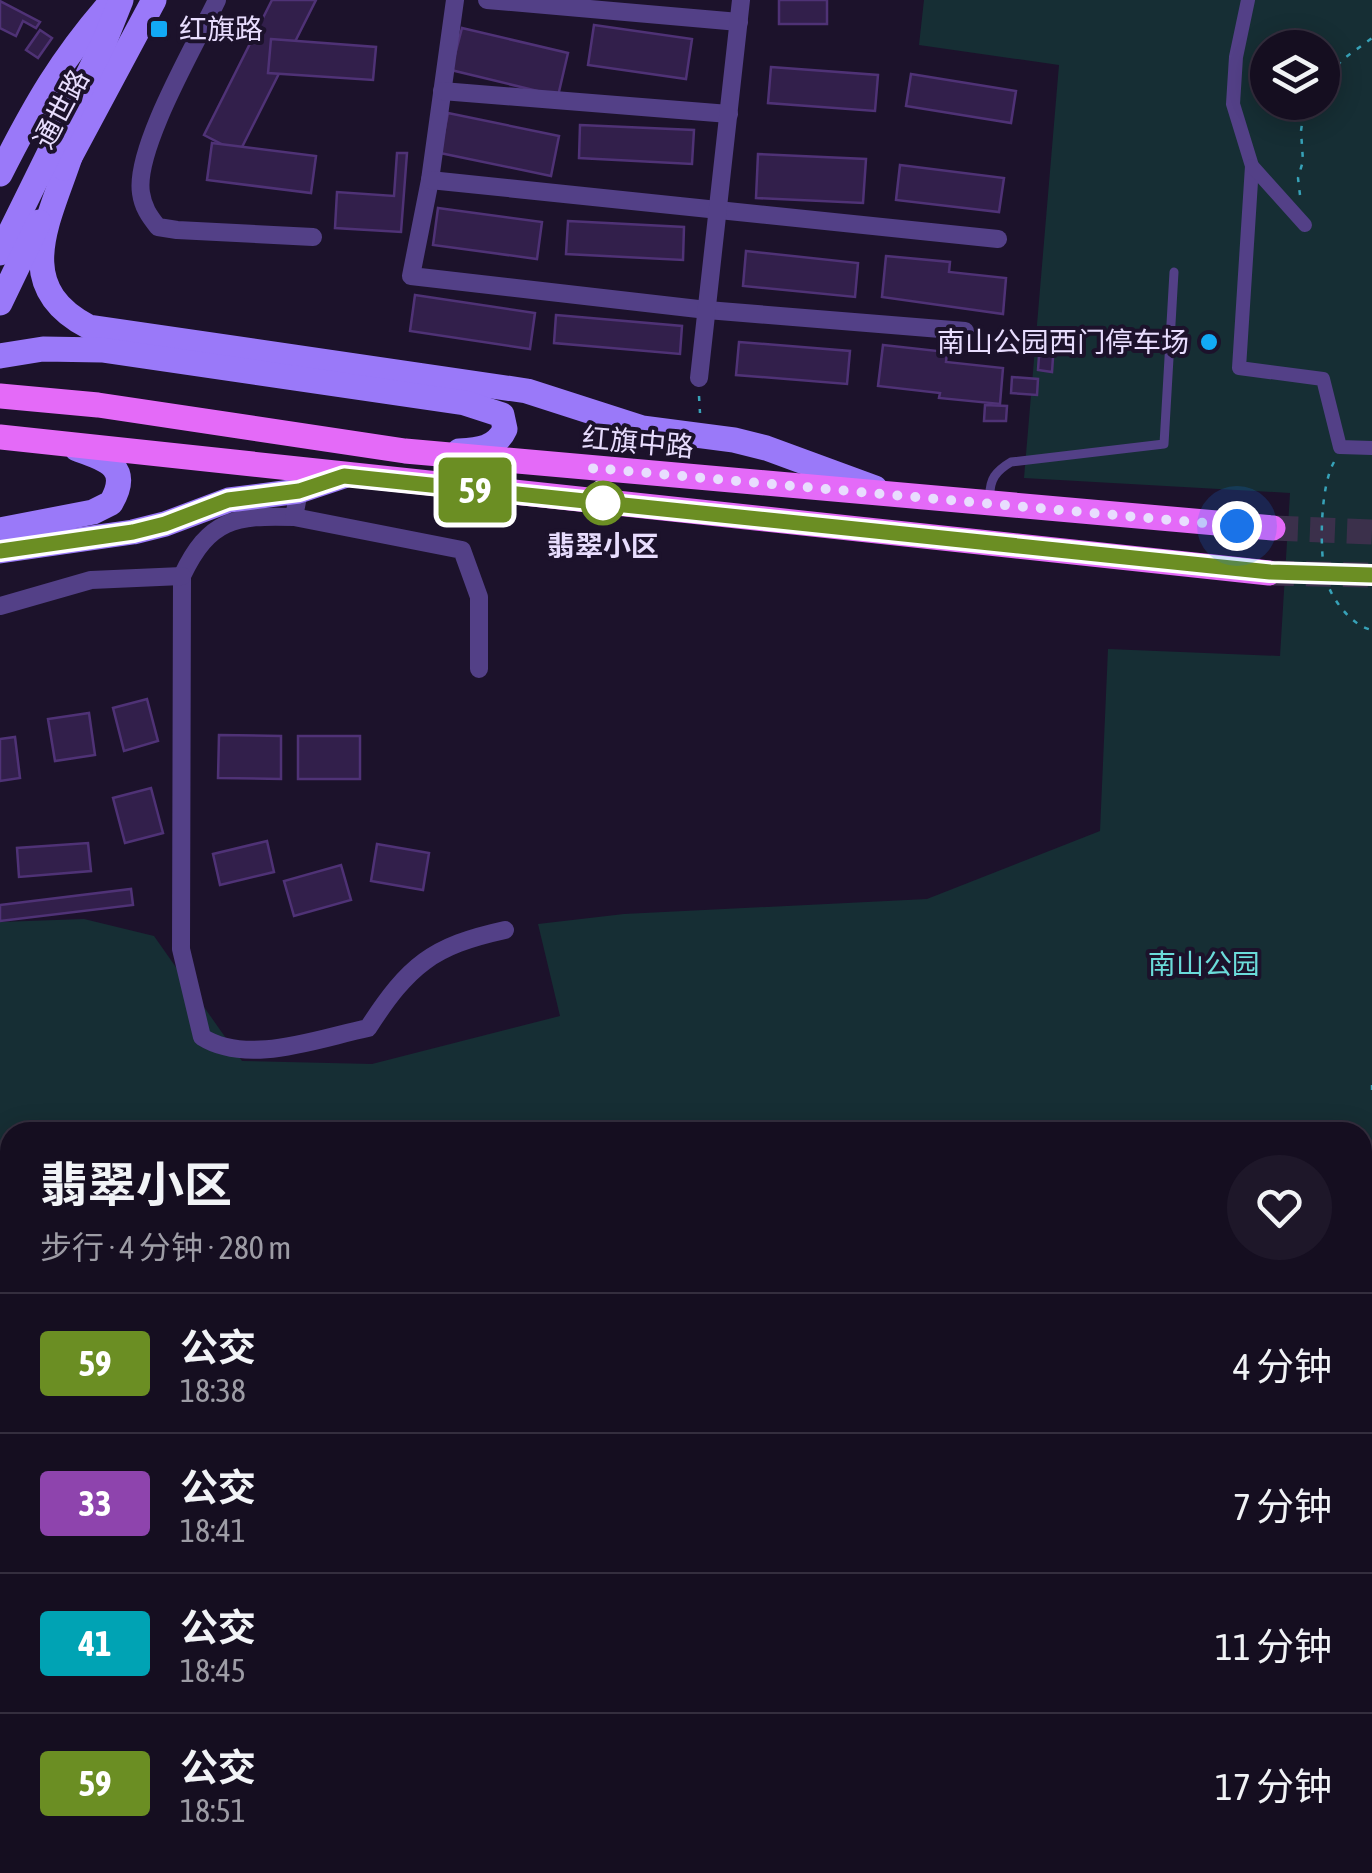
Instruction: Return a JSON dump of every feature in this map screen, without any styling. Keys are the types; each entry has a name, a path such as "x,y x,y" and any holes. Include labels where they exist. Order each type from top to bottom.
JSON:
{"main road":[{"path":"0,174 35,106 74,44 113,0"},
{"path":"0,253 121,0"},
{"name":"通世路","path":"0,304 70,154 154,0"},
{"path":"70,154 45,234 42,272 48,295 66,313 89,327 527,391 642,428 766,448 894,496"},
{"path":"0,356 43,349 102,350 465,403 495,410 504,419 506,429 500,439 482,450 405,450"},
{"name":"红旗中路","path":"0,396 98,404 405,450 990,506 1272,528"},
{"path":"0,436 344,476 1270,572"},
{"path":"0,530 92,512 111,503 119,483 112,464 70,443"},
{"path":"0,551 133,532 228,500 299,491 344,476"}],"street":[{"path":"217,0 146,150 140,190 146,213 158,227 177,230 313,237"},
{"path":"455,0 430,180 411,276 707,310 965,331"},
{"path":"487,0 739,22"},
{"path":"699,378 741,0"},
{"path":"1248,0 1236,58 1233,104 1252,166 1239,368 1323,379 1340,447 1372,448"},
{"path":"442,91 729,114"},
{"path":"1252,166 1305,225"},
{"path":"430,180 998,239"},
{"path":"294,517 299,491"},
{"path":"478,669 479,597 462,550 294,517 254,516 216,528 182,576 181,950 202,1037 216,1046 266,1049 368,1028 392,992 432,953 472,937 506,930"},
{"path":"0,606 90,580 182,576"}],"lane":[{"path":"990,506 989,488 996,472 1011,462 1164,444 1174,272"}],"path":[{"path":"1340,63 1372,38"},
{"path":"1303,120 1304,161 1298,178 1305,225"},
{"path":"1340,447 1326,485 1327,584 1343,610 1372,630"},
{"path":"1372,1085 1372,1095"}],"green space":[{"name":"南山公园","path":"924,0 1372,0 1372,1122 0,1122 0,922 84,919 154,936 242,1061 372,1064 560,1016 538,924 624,914 927,899 1100,831 1108,649 1280,656 1290,493 1024,478 1059,65 919,45"}],"building":[{"path":"272,0 316,0 239,153 204,135"},
{"path":"779,0 827,0 827,24 779,24"},
{"path":"0,1 40,22 36,28 23,21 16,36 0,28"},
{"path":"594,25 692,39 686,79 588,65"},
{"path":"462,28 568,53 558,96 451,70"},
{"path":"40,30 52,38 38,58 26,50"},
{"path":"271,39 376,47 373,80 268,73"},
{"path":"771,67 878,75 875,111 768,103"},
{"path":"911,74 1016,91 1011,123 906,106"},
{"path":"448,113 559,136 551,176 440,153"},
{"path":"580,125 694,130 692,164 579,158"},
{"path":"212,143 316,156 311,193 207,180"},
{"path":"397,153 407,153 401,232 335,228 337,192 394,196"},
{"path":"758,154 866,159 863,203 756,198"},
{"path":"900,165 1004,178 999,212 896,200"},
{"path":"438,208 542,222 537,259 433,245"},
{"path":"568,221 684,227 683,260 566,254"},
{"path":"746,251 858,263 855,297 743,286"},
{"path":"886,256 950,262 949,272 1006,278 1003,314 882,297"},
{"path":"415,295 535,313 530,349 410,331"},
{"path":"556,315 682,326 680,354 554,343"},
{"path":"739,342 850,351 847,384 736,375"},
{"path":"1040,342 1054,343 1052,372 1038,370"},
{"path":"883,345 947,352 946,362 1003,368 1000,404 878,386"},
{"path":"1012,377 1038,379 1037,395 1011,393"},
{"path":"985,405 1007,406 1006,421 984,421"},
{"path":"147,699 158,741 124,751 113,708"},
{"path":"89,713 95,755 55,761 48,719"},
{"path":"219,735 281,736 281,779 218,778"},
{"path":"298,736 360,736 360,779 298,779"},
{"path":"15,737 20,778 0,781 0,739"},
{"path":"151,788 163,833 125,843 113,798"},
{"path":"267,841 274,872 220,885 213,854"},
{"path":"88,843 91,871 19,877 17,848"},
{"path":"377,844 429,853 423,890 371,881"},
{"path":"341,865 351,900 294,916 284,881"},
{"path":"131,889 133,905 0,921 0,905"}],"tunnel":[{"path":"1273,528 1372,532"},
{"path":"1269,573 1372,575"}],"bus line":[{"name":"59","path":"0,551 133,532 228,500 299,491 344,476 1270,572 1372,575"}],"place":[{"name":"红旗路","path":"159,29"},
{"name":"南山公园西门停车场","path":"1209,342"},
{"name":"翡翠小区","path":"603,503"}],"route":[{"path":"603,503 593,468 1237,526"}]}
